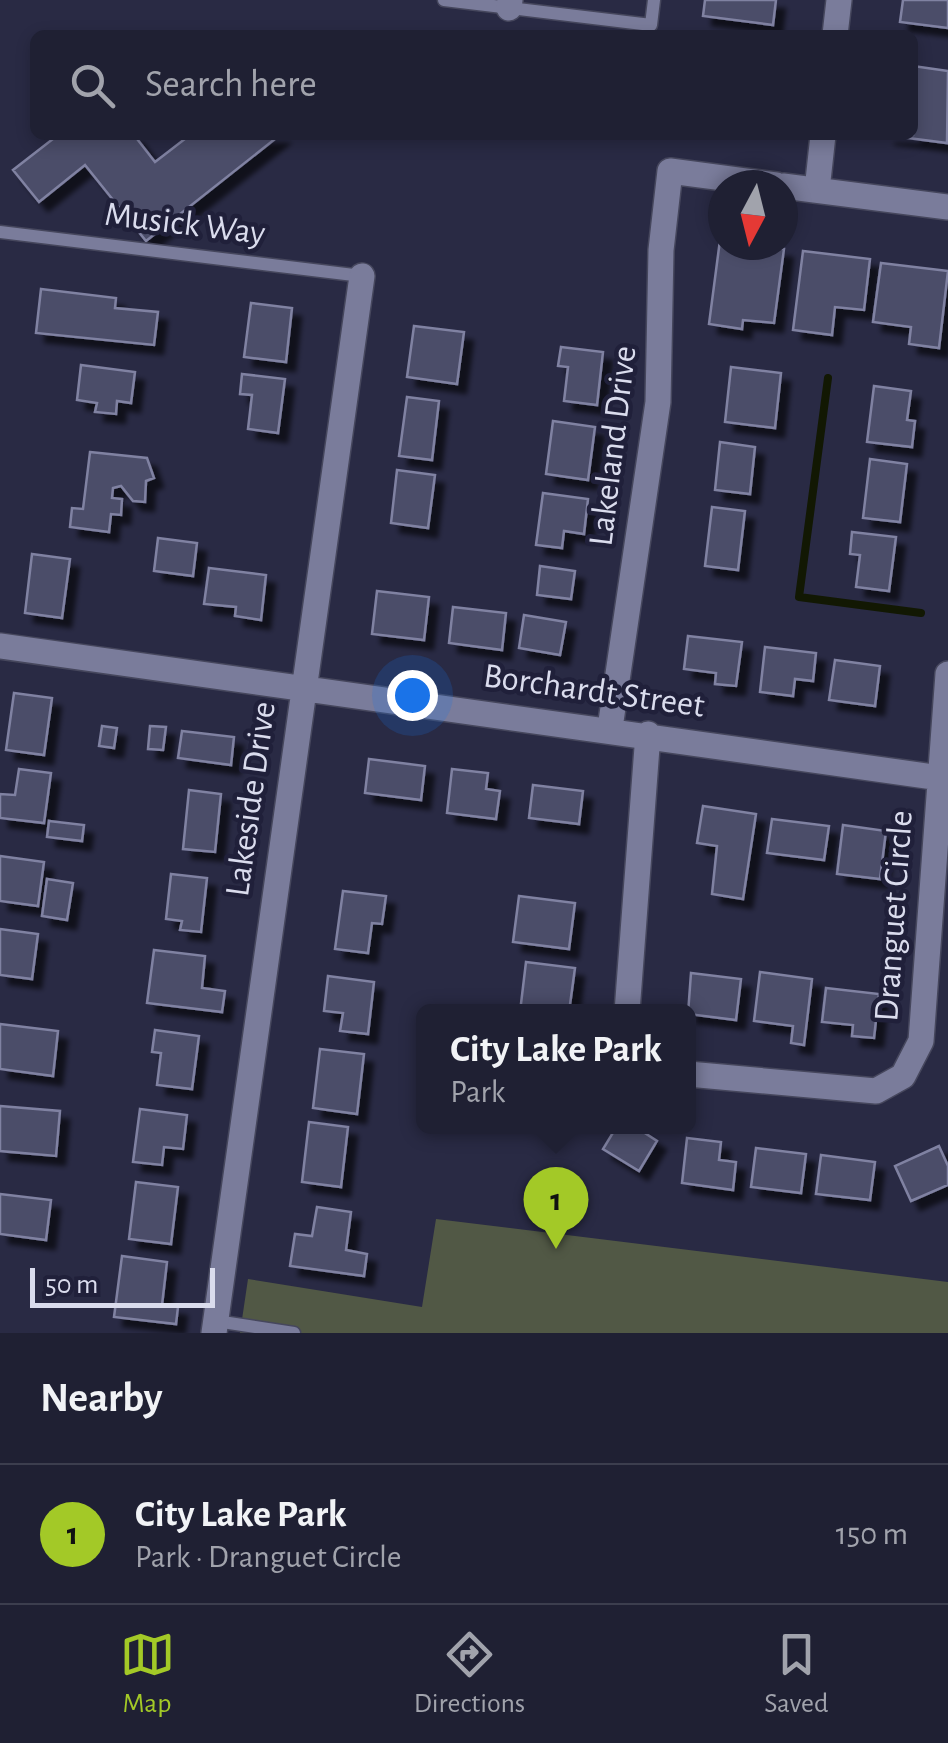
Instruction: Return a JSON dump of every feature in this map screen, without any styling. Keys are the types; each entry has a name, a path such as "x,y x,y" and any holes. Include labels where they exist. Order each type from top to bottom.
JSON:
{"street":[{"path":"836,30 839,0"},
{"path":"816,190 822,140"},
{"name":"Lakeland Drive","path":"610,728 658,402 663,320 661,250 670,172 708,177"},
{"path":"798,188 948,207"},
{"name":"Lakeside Drive","path":"215,1327 362,276"},
{"name":"Borchardt Street","path":"0,646 610,728 943,778"},
{"name":"Dranguet Circle","path":"696,1075 868,1092 903,1076 921,1041 948,674"},
{"path":"628,1004 648,734"}],"lane":[{"path":"444,0 509,4 651,25 654,0"},
{"name":"Musick Way","path":"0,232 362,276"},
{"path":"215,1327 294,1333"}],"green space":[{"path":"436,1219 948,1282 948,1333 240,1333 248,1279 422,1307"}],"building":[{"path":"705,0 776,0 773,25 703,16"},
{"path":"903,0 948,0 948,28 900,22"},
{"path":"918,67 948,71 947,143 918,139"},
{"path":"52,140 138,140 155,162 184,140 274,140 146,241 85,165 39,202 13,170"},
{"path":"803,251 870,259 864,310 835,307 832,335 793,330"},
{"path":"717,260 783,260 774,323 743,320 742,329 709,324"},
{"path":"881,263 948,271 939,348 909,344 911,327 873,322"},
{"path":"41,289 116,298 115,308 158,312 154,345 36,333"},
{"path":"251,303 292,308 286,362 244,357"},
{"path":"414,326 464,332 457,384 407,377"},
{"path":"561,347 603,352 597,405 564,401 568,367 558,366"},
{"path":"81,365 135,372 131,403 117,401 116,414 95,412 97,403 77,400"},
{"path":"731,367 781,373 775,428 725,422"},
{"path":"242,374 285,379 278,433 248,429 252,395 240,394"},
{"path":"874,386 911,391 907,420 915,421 912,447 867,442"},
{"path":"407,397 439,401 432,460 399,456"},
{"path":"553,421 595,427 588,480 546,474"},
{"path":"720,442 755,447 750,494 715,490"},
{"path":"90,452 147,458 154,478 146,481 145,502 133,501 121,486 113,488 112,498 122,499 121,515 111,514 109,532 70,527 72,508 83,509"},
{"path":"870,459 907,464 900,522 863,518"},
{"path":"397,470 435,475 428,528 391,523"},
{"path":"543,493 588,499 584,534 564,531 562,548 536,545"},
{"path":"712,507 745,511 738,570 705,566"},
{"path":"852,532 896,537 889,591 856,587 860,555 850,554"},
{"path":"158,538 197,543 193,576 154,571"},
{"path":"32,554 70,559 62,618 25,613"},
{"path":"540,566 575,571 571,599 537,595"},
{"path":"209,568 266,575 261,620 235,616 236,607 204,604"},
{"path":"377,591 429,597 424,640 372,634"},
{"path":"453,607 506,613 502,650 449,643"},
{"path":"524,615 566,622 560,655 519,648"},
{"path":"688,636 742,642 736,686 715,684 716,673 684,669"},
{"path":"765,647 816,653 813,681 795,679 793,696 760,692"},
{"path":"835,660 880,666 875,706 829,700"},
{"path":"14,693 52,698 44,755 6,750"},
{"path":"102,726 117,728 114,748 99,746"},
{"path":"150,726 166,727 163,750 148,749"},
{"path":"182,731 234,737 231,765 178,758"},
{"path":"369,759 425,766 421,800 365,793"},
{"path":"19,769 51,773 44,823 0,818 0,794 15,795"},
{"path":"452,769 488,773 486,789 500,791 496,819 447,813"},
{"path":"533,785 583,791 579,824 529,818"},
{"path":"189,790 221,794 215,852 183,849"},
{"path":"703,806 756,814 743,899 712,894 717,846 697,843"},
{"path":"772,819 829,826 824,860 767,853"},
{"path":"49,821 84,825 82,841 47,837"},
{"path":"843,825 886,831 880,879 837,874"},
{"path":"0,856 44,862 38,906 0,901"},
{"path":"171,874 207,878 201,932 180,930 182,921 166,919"},
{"path":"47,879 73,883 67,920 42,916"},
{"path":"343,891 386,896 382,924 372,923 368,953 335,949"},
{"path":"519,896 575,903 569,949 513,942"},
{"path":"0,929 38,934 32,979 0,975"},
{"path":"154,950 205,956 202,988 225,991 222,1012 147,1003"},
{"path":"526,962 575,968 570,1004 521,1004"},
{"path":"760,972 812,979 804,1045 791,1043 793,1026 754,1021"},
{"path":"691,973 741,979 736,1020 696,1015 696,1004 689,1004"},
{"path":"328,976 374,982 368,1034 340,1031 343,1013 324,1011"},
{"path":"826,988 879,994 874,1038 852,1036 853,1025 822,1022"},
{"path":"0,1024 58,1031 53,1076 0,1069"},
{"path":"155,1030 199,1036 192,1089 157,1085 161,1053 152,1052"},
{"path":"320,1049 364,1054 357,1114 313,1108"},
{"path":"0,1106 60,1111 56,1156 0,1151"},
{"path":"140,1109 187,1115 183,1149 164,1147 162,1165 133,1162"},
{"path":"309,1122 348,1127 341,1187 302,1182"},
{"path":"612,1134 646,1134 657,1141 639,1171 603,1149"},
{"path":"687,1138 721,1142 719,1160 736,1162 733,1190 682,1183"},
{"path":"939,1146 948,1166 948,1185 911,1201 895,1166"},
{"path":"756,1148 806,1154 801,1193 751,1187"},
{"path":"821,1155 875,1162 870,1200 816,1194"},
{"path":"136,1182 178,1187 171,1244 129,1239"},
{"path":"0,1194 51,1200 46,1240 0,1234"},
{"path":"317,1207 351,1212 346,1250 367,1254 364,1276 290,1266 295,1234 312,1236"},
{"path":"122,1256 167,1262 162,1305 178,1307 176,1324 114,1317"}],"waterway":[{"path":"828,378 799,597 921,613"}],"place":[{"name":"City Lake Park","path":"556,1249"}]}
